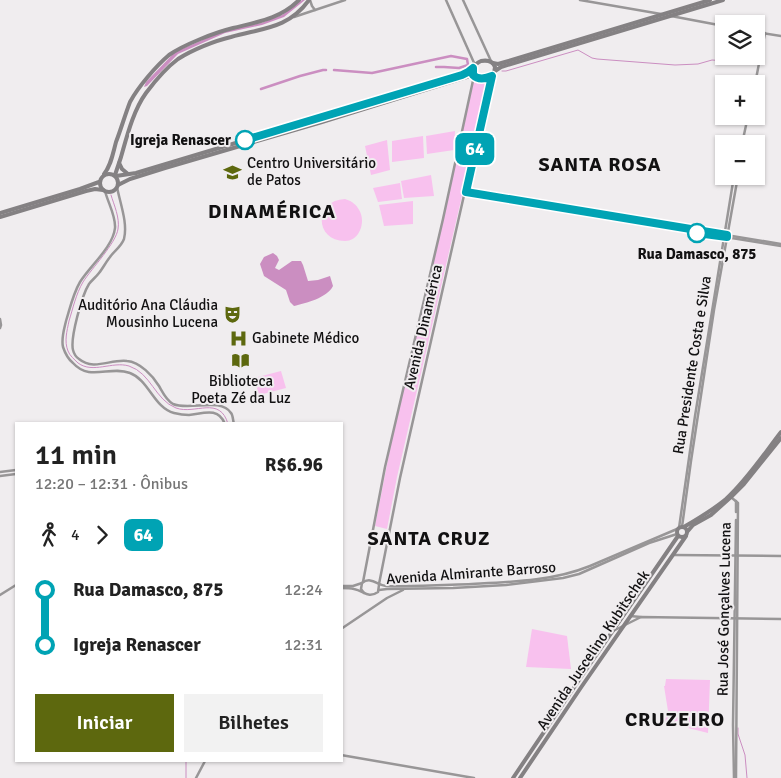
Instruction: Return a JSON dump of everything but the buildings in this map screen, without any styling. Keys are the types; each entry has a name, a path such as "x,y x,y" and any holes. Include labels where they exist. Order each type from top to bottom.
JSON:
{"main road":[{"path":"0,213 99,182 113,156 132,99 143,82 166,58 182,47 218,32 271,19 284,12 299,0"},
{"path":"115,176 132,120 139,104 146,93 173,63 184,55 220,40 275,26 291,18 309,0"},
{"path":"115,176 128,174 300,124 462,75 484,61 492,63 505,62 710,0"},
{"path":"0,217 86,191 95,189 112,192 126,180 474,76 482,79 492,76 501,67 724,0"},
{"path":"492,63 495,71"},
{"path":"474,67 474,76"},
{"path":"119,162 122,169 128,174"},
{"path":"104,174 110,173 115,176 118,180 118,186"},
{"path":"99,182 104,191"},
{"name":"Avenida Almirante Barroso","path":"681,531 727,498 781,432"},
{"name":"Avenida Almirante Barroso","path":"681,531 711,515 731,498 781,438"},
{"name":"Avenida Juscelino Kubitschek","path":"520,778 672,555 681,531"},
{"name":"Avenida Juscelino Kubitschek","path":"513,778 681,531"}],"street":[{"path":"309,0 315,10"},
{"path":"291,18 345,0"},
{"path":"446,0 474,67"},
{"path":"463,0 492,63"},
{"path":"580,0 715,24"},
{"path":"765,33 781,36"},
{"name":"Avenida Dinamérica","path":"362,583 385,466 445,210 474,76"},
{"name":"Avenida Dinamérica","path":"379,585 400,478 492,76"},
{"name":"Rua Presidente Costa e Silva","path":"681,531 734,185"},
{"path":"118,186 125,228 123,242 87,288 79,309 73,337 73,351 78,358 88,364 133,362 149,373 159,385 164,396 171,403 180,406 217,405 231,413 233,422"},
{"path":"104,191 114,220 114,233 110,242 81,280 72,298 62,340 66,354 70,361 82,371 95,373 120,370 140,377 162,406 172,413 189,415 212,412 221,417 224,422"},
{"path":"465,194 781,245"},
{"path":"0,319 0,328"},
{"path":"0,474 15,472"},
{"name":"Rua José Gonçalves Lucena","path":"731,498 737,502 735,778"},
{"name":"Avenida Almirante Barroso","path":"379,585 480,584 563,576 681,531"},
{"name":"Avenida Almirante Barroso","path":"379,590 506,585 563,578 579,574 681,531"},
{"path":"672,555 781,556"},
{"path":"343,587 355,586 372,580 379,585 379,590 373,595 368,595 355,589 343,587"},
{"path":"362,583 364,593"},
{"path":"0,595 15,586"},
{"path":"343,628 404,589"},
{"path":"630,616 781,619"},
{"path":"612,632 641,617"},
{"path":"343,755 474,778"},
{"path":"196,778 204,762"}],"shaded area":[{"path":"302,0 305,0 284,17 262,25 225,33 178,54 144,87 146,82 175,52 223,31 261,23 282,15"},
{"path":"489,79 397,477 387,529 375,526 392,439 474,80"},
{"path":"455,131 454,150 427,154 426,136"},
{"path":"423,136 424,158 392,162 392,141"},
{"path":"387,140 390,170 371,175 365,146"},
{"path":"431,175 434,196 404,198 401,181"},
{"path":"400,183 402,199 378,202 373,188"},
{"path":"345,199 355,204 358,208 361,213 362,223 357,235 351,240 345,241 328,235 323,228 322,220 323,213 328,206 335,201"},
{"path":"413,201 413,224 384,226 379,205"},
{"path":"273,253 279,260 275,268 279,270 292,261 301,261 308,281 330,276 333,286 321,297 294,306 290,302 286,290 264,276 260,264 264,257"},
{"path":"281,371 286,388 259,395 254,378"},
{"path":"532,629 567,636 571,669 526,667"},
{"path":"666,679 710,680 708,733 664,722 668,711 664,686"}],"waterway":[{"path":"502,71 578,50 597,59 675,65 698,64 715,60"},
{"path":"334,70 372,73 451,56 467,59 468,65 459,68 436,67"},
{"path":"261,89 300,76 326,70"},
{"path":"111,195 117,216 118,229 113,241 78,291 67,332 66,344 69,353 78,363 84,366 123,365 136,369 143,374 169,404 183,410 213,408 219,410 227,422"},
{"path":"738,728 738,734 745,755 747,778"},
{"path":"186,762 186,778"}],"bus line":[{"name":"64","path":"245,140 462,75 473,68 473,75 478,78 482,79 492,76 466,192 727,235 727,237 697,233"}],"place":[{"name":"Igreja Renascer","path":"245,140"},
{"name":"Centro Universitário de Patos","path":"233,172"},
{"name":"Rua Damasco, 875","path":"697,233"},
{"name":"Auditório Ana Cláudia Mousinho Lucena","path":"232,314"},
{"name":"Gabinete Médico","path":"238,338"},
{"name":"Biblioteca Poeta Zé da Luz","path":"241,360"}],"district":[{"name":"SANTA ROSA","path":"600,164"},
{"name":"DINAMÉRICA","path":"272,211"},
{"name":"SANTA CRUZ","path":"429,538"},
{"name":"CRUZEIRO","path":"675,719"}]}
